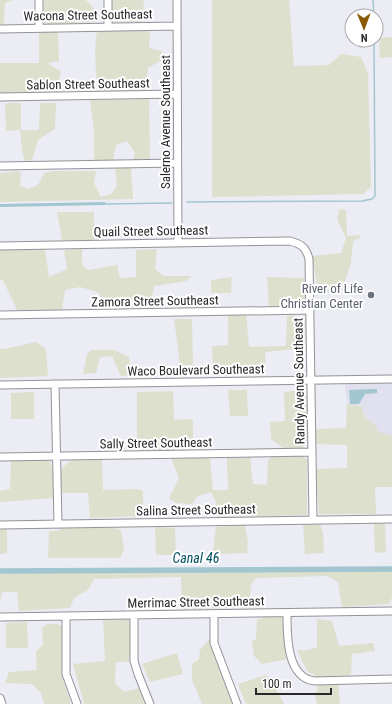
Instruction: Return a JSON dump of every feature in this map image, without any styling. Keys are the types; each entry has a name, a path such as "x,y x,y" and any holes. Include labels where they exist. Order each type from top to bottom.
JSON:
{"street":[{"path":"39,0 39,28"},
{"path":"108,0 108,27"},
{"name":"Salerno Avenue Southeast","path":"177,0 178,243"},
{"name":"Wacona Street Southeast","path":"0,29 177,26"},
{"name":"Sablon Street Southeast","path":"0,97 177,94"},
{"path":"0,166 178,163"},
{"name":"Quail Street Southeast","path":"0,246 290,241 301,244"},
{"name":"Randy Avenue Southeast","path":"301,244 306,250 309,259 313,520"},
{"name":"Zamora Street Southeast","path":"0,315 310,310"},
{"name":"Waco Boulevard Southeast","path":"0,385 392,379"},
{"path":"55,384 58,524"},
{"name":"Sally Street Southeast","path":"0,457 312,452"},
{"name":"Salina Street Southeast","path":"0,525 392,519"},
{"name":"Merrimac Street Southeast","path":"0,617 392,610"},
{"path":"287,613 289,649 294,664 298,672 303,677 308,680 315,681 392,679"},
{"path":"214,614 214,643 237,704"},
{"path":"134,615 134,661 150,704"},
{"path":"66,616 66,674 77,704"},
{"path":"0,698 2,704"}],"shaded area":[{"path":"392,382 392,436 390,436 379,432 375,425 365,417 361,406 347,404 345,383"}],"green space":[{"path":"0,0 14,0 5,3 4,24 0,24"},
{"path":"44,0 86,0 98,13 98,22 48,24 43,21"},
{"path":"112,0 143,0 142,22 116,22 111,9"},
{"path":"212,0 289,0 294,66 329,65 341,54 361,57 368,74 371,187 363,194 212,197"},
{"path":"150,30 149,48 162,51 162,60 148,68 145,91 99,93 95,62 97,31"},
{"path":"39,32 58,32 59,62 54,61 48,64 61,71 57,92 0,93 0,63 39,63"},
{"path":"392,37 392,57 380,58 380,48 384,48 384,38"},
{"path":"149,99 150,160 133,160 135,153 127,141 116,145 113,161 94,162 94,131 90,100"},
{"path":"7,103 21,103 21,130 39,130 40,103 56,103 55,129 38,140 32,160 25,162 22,151 20,130 6,131 5,105"},
{"path":"115,168 131,168 133,199 0,202 0,173 17,171 21,173 20,186 28,189 38,185 44,173 54,171 96,171 94,183 101,197 111,194 117,186"},
{"path":"340,209 346,210 347,236 361,235 360,238 353,241 351,263 341,293 318,291 312,256 341,253 346,238 337,219"},
{"path":"57,212 94,212 94,240 62,240"},
{"path":"45,249 49,277 67,269 64,250 82,249 82,265 88,270 117,265 120,278 136,277 136,250 157,249 155,269 164,276 191,276 186,281 154,286 150,306 107,307 98,292 80,287 65,290 62,311 17,310 3,280 0,279 0,250"},
{"path":"232,277 231,293 211,293 211,280"},
{"path":"267,277 304,278 305,299 298,306 269,306"},
{"path":"246,314 249,347 286,346 287,316 293,315 303,318 306,324 305,348 265,352 266,373 213,376 212,346 228,345 228,315"},
{"path":"174,319 192,319 193,365 180,365"},
{"path":"36,342 46,349 48,376 0,378 0,349"},
{"path":"92,350 114,350 129,357 131,375 121,376 112,356 100,357 96,373 83,374 87,354"},
{"path":"228,390 247,390 248,416 230,416"},
{"path":"303,390 308,400 308,438 303,448 283,448 271,439 270,422 285,421 284,392"},
{"path":"173,391 174,420 193,419 193,449 137,451 137,392"},
{"path":"34,392 34,419 11,419 11,393"},
{"path":"347,404 361,406 365,417 375,425 379,432 392,436 392,487 375,487 376,514 319,514 316,469 347,468 347,445 316,444 315,429 346,428"},
{"path":"294,454 303,456 307,460 307,515 218,517 216,502 211,492 198,496 192,504 176,503 169,498 179,478 171,458 210,458 213,490 228,490 227,458 250,457 253,484 267,485 268,460 274,455"},
{"path":"102,457 103,490 138,489 143,491 143,516 90,518 88,493 62,493 60,476 64,466 79,459"},
{"path":"49,459 53,474 54,498 0,502 0,491 10,489 11,461"},
{"path":"303,523 320,523 323,533 324,553 305,554"},
{"path":"385,523 386,552 375,553 374,524"},
{"path":"245,525 248,542 247,553 216,554 213,551 216,527"},
{"path":"155,527 175,528 176,555 156,555"},
{"path":"62,528 115,528 121,530 124,549 120,558 48,558 49,531 58,531"},
{"path":"0,529 7,529 7,553 0,554"},
{"path":"392,571 392,597 389,604 342,607 338,582 327,576 256,578 251,585 249,607 182,610 181,577 94,579 88,590 74,598 70,608 19,611 17,592 2,592 0,602 0,573"},
{"path":"275,616 284,618 287,659 262,664 254,656 252,641 256,639 257,620 264,617"},
{"path":"103,619 130,619 132,662 116,662 115,683 124,692 140,688 147,704 84,704 73,664 105,661"},
{"path":"317,619 332,621 339,646 373,643 375,651 352,654 351,675 319,678 307,671 297,650 307,650 317,647"},
{"path":"27,622 28,648 6,648 6,623"},
{"path":"48,624 57,624 62,626 63,680 71,704 44,704 41,693 32,684 5,683 9,672 37,670 36,651 43,645 42,628"},
{"path":"211,637 214,655 234,704 202,704 192,680 192,664 199,659 200,650"},
{"path":"177,653 183,674 150,682 142,664"},
{"path":"266,675 273,683 284,704 246,704 238,684"},
{"path":"338,684 340,704 317,704 315,695 319,685"}],"water":[{"path":"105,202 105,205 0,207 0,204"},
{"path":"377,389 377,393 365,394 359,404 350,404 349,390"}],"waterway":[{"path":"373,0 374,8"},
{"path":"187,202 362,201 372,199 375,196 374,48"},
{"path":"104,204 172,203"},
{"name":"Canal 46","path":"0,571 392,569"}],"place":[{"name":"River of Life Christian Center","path":"371,295"}]}
